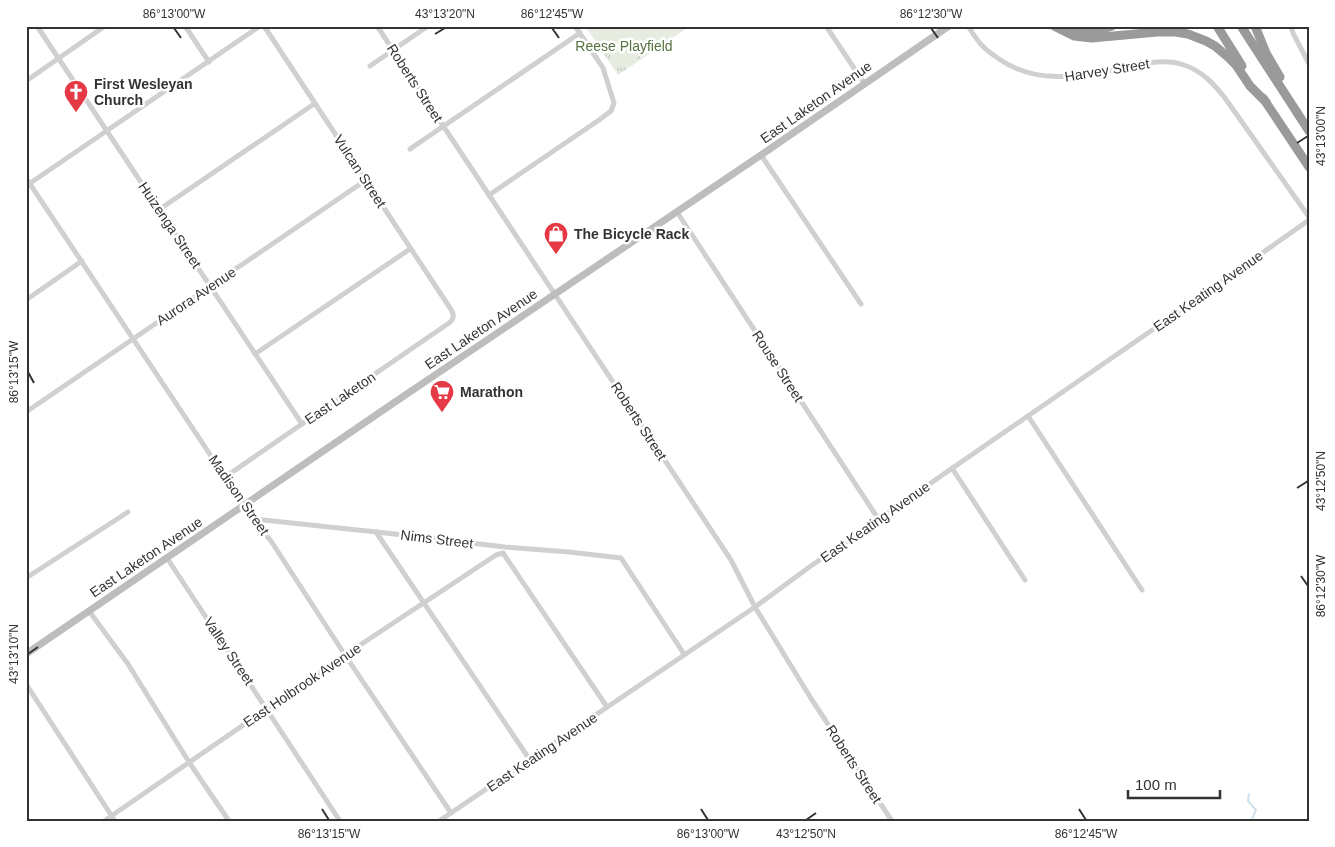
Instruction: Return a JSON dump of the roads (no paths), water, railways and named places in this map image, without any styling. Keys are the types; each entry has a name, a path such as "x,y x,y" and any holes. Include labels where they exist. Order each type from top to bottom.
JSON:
{"highway":[{"path":"1054,26 1074,36 1092,38 1157,32 1188,34 1215,46 1228,57 1236,65 1250,86 1266,102"},
{"path":"1063,26 1084,31 1112,26"},
{"path":"1216,26 1309,167"},
{"path":"1241,26 1307,128"},
{"path":"1255,26 1266,53 1304,115 1307,128"}],"main road":[{"name":"East Laketon Avenue","path":"26,654 761,156 949,26"}],"street":[{"name":"Huizenga Street","path":"37,26 302,424"},
{"path":"26,81 105,26"},
{"path":"185,26 209,62"},
{"path":"28,185 262,26"},
{"name":"Vulcan Street","path":"262,26 452,311 453,317"},
{"name":"Roberts Street","path":"377,26 731,560 755,607 817,708 892,821"},
{"path":"370,66 428,26"},
{"path":"488,195 611,112 614,103 604,68 575,26"},
{"path":"826,26 864,83"},
{"name":"Harvey Street","path":"968,26 989,52 1013,68 1036,75 1054,78 1072,77 1163,62 1183,64 1195,70 1212,83 1225,98 1309,218"},
{"path":"1290,26 1292,34 1309,64"},
{"path":"410,149 580,33"},
{"path":"160,209 314,104"},
{"path":"761,156 861,304"},
{"name":"Madison Street","path":"26,178 28,185 82,261 253,519 271,541 451,813"},
{"name":"Aurora Avenue","path":"26,412 366,180"},
{"name":"Rouse Street","path":"677,212 879,520"},
{"name":"East Keating Avenue","path":"440,821 755,607 1197,299 1309,218"},
{"path":"256,354 410,248"},
{"path":"26,300 82,261"},
{"name":"East Laketon","path":"225,477 449,323 453,317"},
{"path":"1028,416 1142,590"},
{"path":"952,468 1025,580"},
{"path":"26,578 128,512"},
{"name":"Nims Street","path":"253,519 621,558 684,654"},
{"path":"376,532 530,760"},
{"name":"East Holbrook Avenue","path":"104,821 345,655 496,555 503,553 607,707"},
{"name":"Valley Street","path":"167,558 340,821"},
{"path":"89,611 131,669 189,762 229,821"},
{"path":"26,684 115,821"}],"waterway":[{"path":"1249,794 1248,801 1256,810 1251,821"}],"place":[{"name":"First Wesleyan Church","path":"76,113"},
{"name":"The Bicycle Rack","path":"556,255"},
{"name":"Marathon","path":"442,413"}],"park label":[{"name":"Reese Playfield","path":"624,46"}]}
